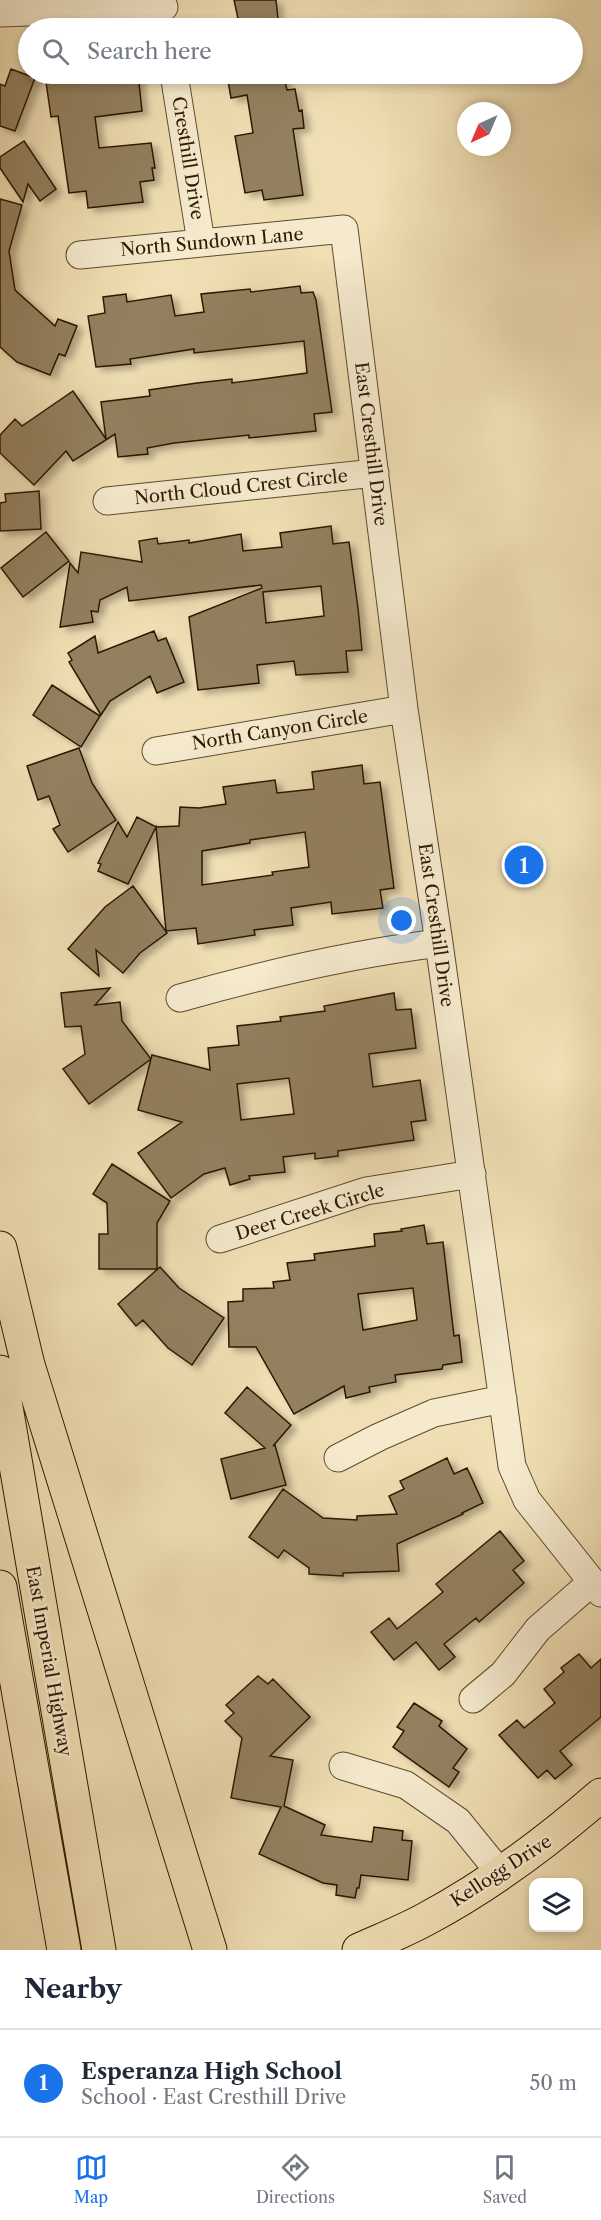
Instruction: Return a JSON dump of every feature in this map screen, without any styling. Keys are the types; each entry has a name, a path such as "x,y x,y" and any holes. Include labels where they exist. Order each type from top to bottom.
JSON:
{"main road":[{"path":"0,1248 28,1365 210,1950"},
{"name":"East Imperial Highway","path":"0,1372 99,1950"},
{"name":"East Imperial Highway","path":"0,1587 64,1950"},
{"name":"Kellogg Drive","path":"359,1950 426,1919 501,1874 554,1836 601,1795"}],"street":[{"path":"0,13 165,12"},
{"name":"Cresthill Drive","path":"176,84 201,242"},
{"name":"North Sundown Lane","path":"80,255 344,230"},
{"name":"East Cresthill Drive","path":"344,230 404,710 512,1466 527,1500 597,1587"},
{"name":"North Cloud Crest Circle","path":"107,501 375,473"},
{"name":"North Canyon Circle","path":"156,751 404,710"},
{"path":"180,998 260,975 383,950 439,943"},
{"name":"Deer Creek Circle","path":"220,1239 366,1191 472,1174"},
{"path":"338,1458 434,1413 503,1399"},
{"path":"473,1699 503,1674 538,1629 597,1587"},
{"path":"343,1766 406,1785 458,1821 501,1874"}],"building":[{"path":"234,0 276,0 278,18 238,18"},
{"path":"11,69 18,72 18,84 33,84 15,131 0,126 0,84 5,86"},
{"path":"46,84 139,84 142,111 95,117 99,148 151,143 155,168 152,168 154,180 140,182 143,202 88,208 86,191 69,193 58,116 51,117"},
{"path":"229,84 286,84 287,90 295,89 299,111 302,110 304,128 293,129 303,195 264,200 262,190 245,193 235,136 253,133 247,95 231,98"},
{"path":"24,141 56,189 40,201 28,184 23,202 0,168 0,157"},
{"path":"0,199 22,205 9,251 15,290 55,326 58,319 77,326 65,356 59,354 50,375 17,362 0,347"},
{"path":"300,286 301,293 313,292 316,300 332,412 314,414 316,431 174,443 147,448 148,454 118,457 115,434 73,461 66,451 34,485 0,453 0,435 15,419 22,426 73,391 106,439 101,402 150,396 149,390 197,383 232,379 232,383 307,373 304,341 194,353 194,349 130,359 131,364 96,367 88,316 105,313 103,297 126,294 127,302 171,295 175,316 204,312 201,294 250,289 251,292"},
{"path":"39,491 41,529 0,531 0,503 6,502 5,494"},
{"path":"331,526 333,544 349,542 362,650 346,651 348,672 296,675 294,661 257,665 259,683 198,690 189,617 262,588 261,585 129,601 127,587 100,600 98,612 91,611 93,622 60,627 70,563 78,573 81,552 142,562 139,541 157,538 158,544 189,540 189,543 241,534 243,551 282,547 280,533","holes":["321,586 324,616 266,623 263,592"]},
{"path":"46,532 69,561 23,597 1,568"},
{"path":"154,631 158,641 166,638 184,682 157,693 150,676 110,701 101,715 69,662 72,660 68,653 95,636 98,653"},
{"path":"52,685 100,716 81,747 33,715"},
{"path":"79,748 92,783 116,820 68,852 53,829 60,825 49,796 38,800 27,766"},
{"path":"362,765 364,784 380,782 394,888 380,890 383,908 332,914 331,902 291,908 293,925 254,930 255,935 198,944 196,928 166,931 156,827 179,826 180,807 199,808 226,804 223,787 275,780 277,793 314,789 312,772","holes":["305,832 309,867 272,872 273,875 202,885 202,851 250,843 250,840"]},
{"path":"137,817 156,827 128,884 98,871 101,864 98,863 118,822 127,837"},
{"path":"133,886 167,933 140,953 123,973 96,950 99,976 68,949 105,907"},
{"path":"110,988 95,1005 120,1002 122,1021 151,1059 89,1104 63,1069 85,1054 81,1026 65,1027 61,993"},
{"path":"394,993 396,1010 411,1009 416,1048 369,1054 373,1087 420,1080 426,1120 411,1122 414,1140 338,1151 338,1156 315,1159 315,1153 283,1157 285,1172 249,1176 250,1179 230,1185 225,1168 204,1174 171,1198 138,1153 182,1122 138,1110 152,1055 210,1070 208,1048 239,1045 237,1026 281,1021 280,1017 325,1011 324,1006","holes":["289,1078 294,1114 241,1120 237,1084"]},
{"path":"112,1164 170,1201 157,1223 157,1269 99,1269 99,1234 108,1234 107,1203 93,1194"},
{"path":"424,1225 427,1244 443,1242 454,1336 459,1335 462,1362 443,1365 442,1369 395,1375 396,1382 369,1387 370,1392 346,1398 344,1386 294,1414 256,1347 229,1347 228,1302 243,1301 243,1289 274,1288 273,1282 290,1280 287,1263 315,1260 314,1254 375,1246 374,1234 402,1231 401,1229","holes":["413,1288 417,1320 363,1330 358,1294"]},
{"path":"160,1267 179,1288 224,1318 192,1365 168,1348 143,1320 136,1326 118,1304"},
{"path":"247,1387 291,1425 273,1446 275,1445 286,1485 231,1499 221,1459 265,1448 225,1413"},
{"path":"447,1458 454,1474 467,1468 483,1503 397,1544 399,1571 343,1573 343,1576 309,1574 309,1568 284,1550 278,1558 249,1537 283,1489 323,1518 357,1520 357,1516 397,1514 389,1496 404,1489 400,1481"},
{"path":"500,1531 524,1561 513,1570 524,1583 479,1622 476,1618 444,1644 455,1657 439,1670 416,1642 394,1660 371,1632 389,1618 397,1629 443,1592 436,1584"},
{"path":"579,1654 591,1668 601,1659 601,1717 560,1751 572,1765 555,1779 547,1770 538,1778 499,1735 517,1720 524,1728 555,1703 544,1689 564,1672 561,1668"},
{"path":"258,1676 268,1684 273,1679 310,1717 270,1756 293,1760 284,1806 325,1825 321,1835 372,1842 374,1827 403,1831 402,1840 412,1841 408,1880 361,1875 355,1898 336,1895 337,1885 323,1883 259,1854 281,1807 231,1798 242,1738 225,1721 234,1713 226,1705"},
{"path":"414,1703 442,1721 439,1726 467,1749 453,1768 459,1772 449,1787 393,1747 404,1731 397,1727"}],"place":[{"name":"Esperanza High School","path":"524,865"}]}
